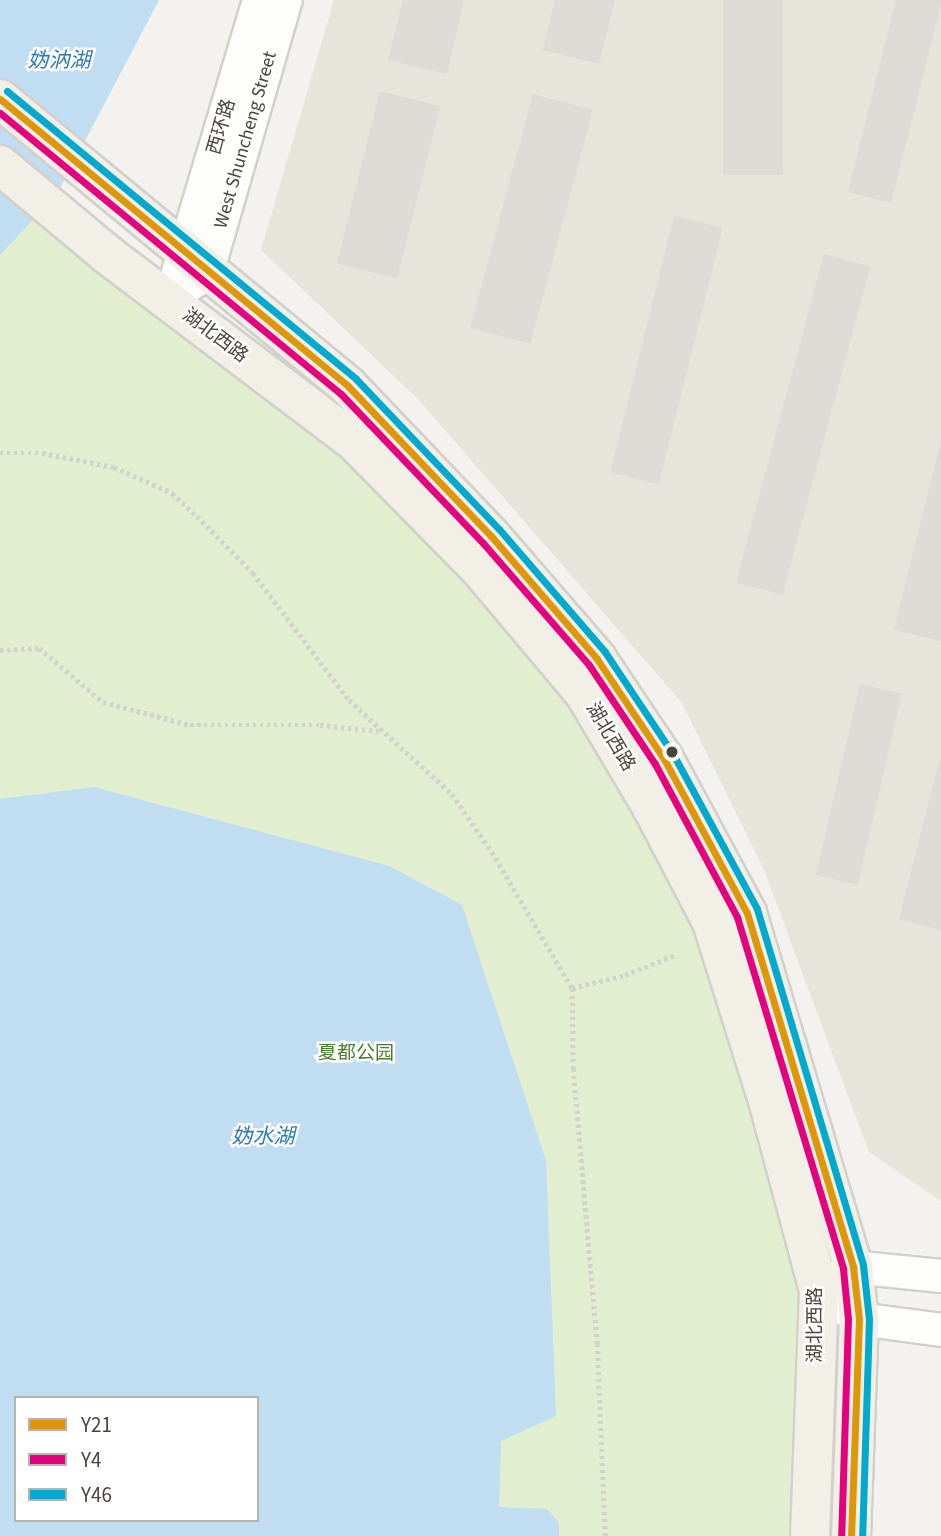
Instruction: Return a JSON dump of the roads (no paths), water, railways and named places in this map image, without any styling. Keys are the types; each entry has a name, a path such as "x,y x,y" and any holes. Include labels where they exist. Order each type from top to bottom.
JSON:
{"main road":[{"name":"湖北西路","path":"0,99 348,386 491,536 597,659 664,759 747,913 853,1267 859,1319 851,1536"},
{"name":"湖北西路","path":"0,165 108,255 353,440 481,570 585,694 659,820 712,922 769,1104 819,1291 810,1536"}],"street":[{"name":"西环路","path":"197,264 259,0"},
{"name":"West Shuncheng Street","path":"197,264 286,0"},
{"path":"167,299 197,264"},
{"path":"941,1276 853,1267 819,1291 859,1319 941,1330"}],"water":[{"name":"妫汭湖","path":"0,0 159,0 57,194 0,255"},
{"name":"妫水湖","path":"94,787 389,866 462,905 546,1161 556,1416 501,1441 499,1507 547,1509 559,1523 559,1536 0,1536 0,799"}],"park label":[{"name":"夏都公园","path":"356,1054"}]}
